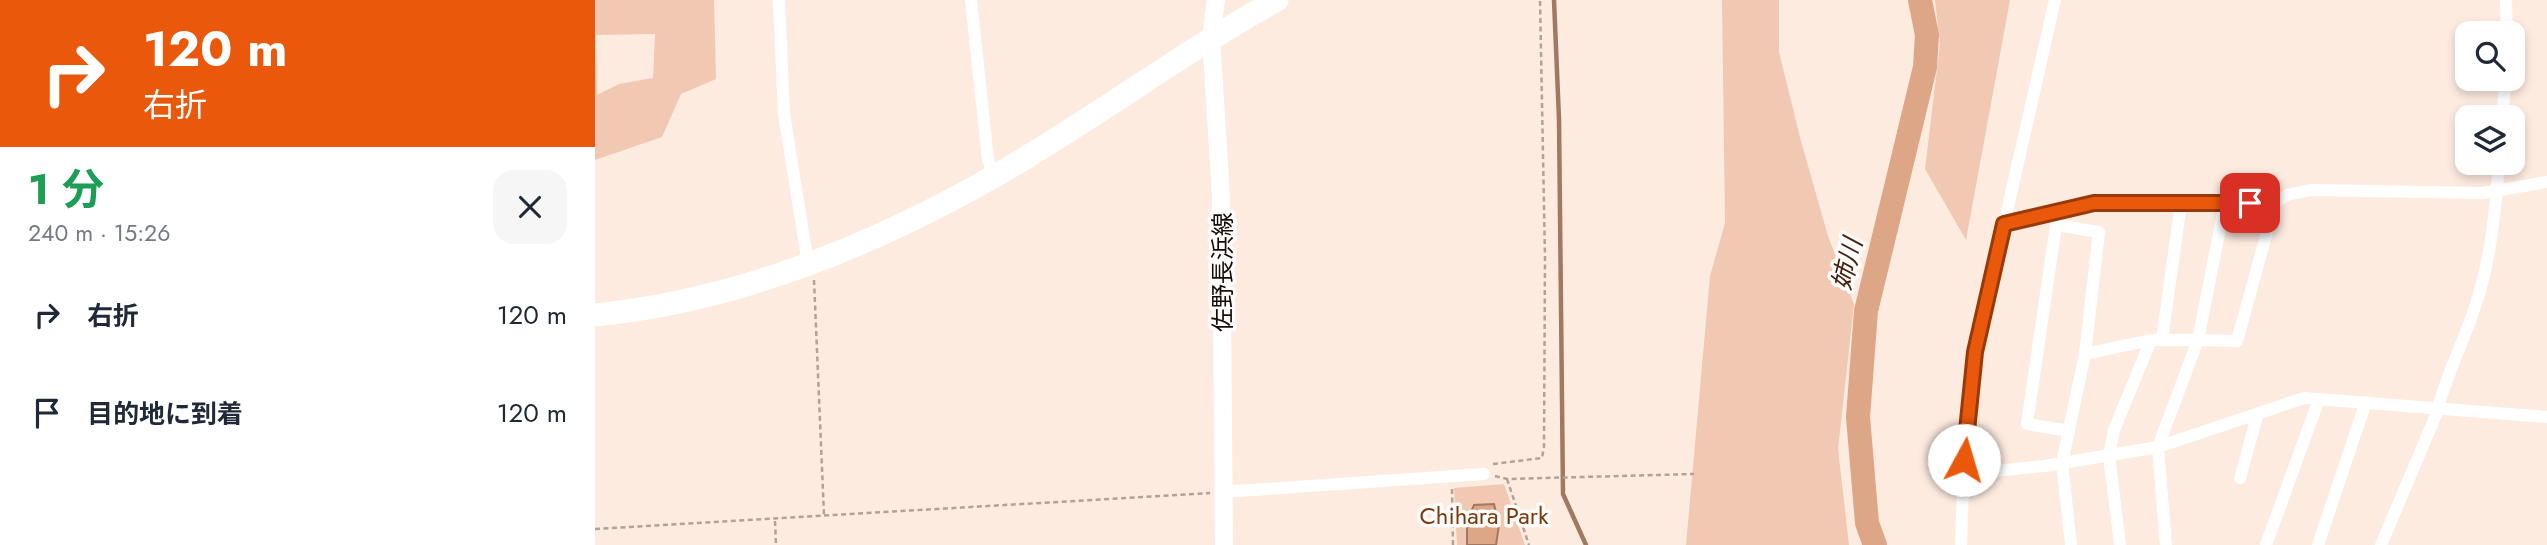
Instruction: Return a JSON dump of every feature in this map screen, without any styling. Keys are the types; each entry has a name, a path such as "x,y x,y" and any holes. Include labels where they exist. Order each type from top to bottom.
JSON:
{"highway":[{"path":"595,315 646,310 811,263 892,230 994,177 1211,36 1277,0"}],"main road":[{"name":"佐野長浜線","path":"1216,0 1211,36 1221,197 1224,545"}],"street":[{"path":"779,0 784,114 811,263"},
{"path":"971,0 988,160 994,177"},
{"path":"1961,545 1964,474 1975,352 2055,0"},
{"path":"2506,0 2507,21"},
{"path":"2381,545 2438,407 2475,308 2490,256 2498,175"},
{"path":"2004,224 2094,203 2275,203 2287,195 2311,190 2482,193 2547,182"},
{"path":"2120,545 2109,455 2114,430 2157,340 2181,203"},
{"path":"2166,545 2158,447 2198,340 2225,203"},
{"path":"2085,354 2157,340 2237,341 2275,203"},
{"path":"2069,431 2027,424 2056,225 2099,232 2085,354 2069,431 2062,463 2071,545"},
{"path":"1964,474 2062,463 2158,447 2304,398 2547,417"},
{"path":"2266,545 2319,399"},
{"path":"2318,545 2366,402"},
{"path":"2240,478 2258,413"},
{"path":"1223,492 1484,474"}],"path":[{"path":"1540,0 1545,258 1544,447 1542,458 1482,465 1484,474 1507,479 1694,474"},
{"path":"811,263 824,516"},
{"path":"1451,477 1453,545"},
{"path":"1507,479 1529,545"},
{"path":"595,529 775,521 1223,492"},
{"path":"775,521 776,545"}],"green space":[{"path":"595,0 714,0 716,79 681,94 662,137 595,160","holes":["655,34 653,78 619,84 597,95 596,35"]},
{"path":"1722,0 1779,0 1779,52 1828,236 1854,304 1838,449 1849,545 1686,545 1710,276 1725,223"},
{"path":"1935,0 2010,0 1966,240 1925,169 1940,44"},
{"name":"Chihara Park","path":"1504,484 1525,545 1457,545 1454,488"}],"shaded area":[{"path":"1494,504 1499,525 1496,545 1467,545 1467,522 1474,505"}],"waterway":[{"path":"1554,0 1559,119 1563,494 1586,545"},
{"name":"姉川","path":"1875,545 1867,523 1858,417 1866,311 1925,67 1927,35 1920,0"}],"route":[{"path":"1964,460 1975,352 2004,224 2094,203 2250,203"}]}
